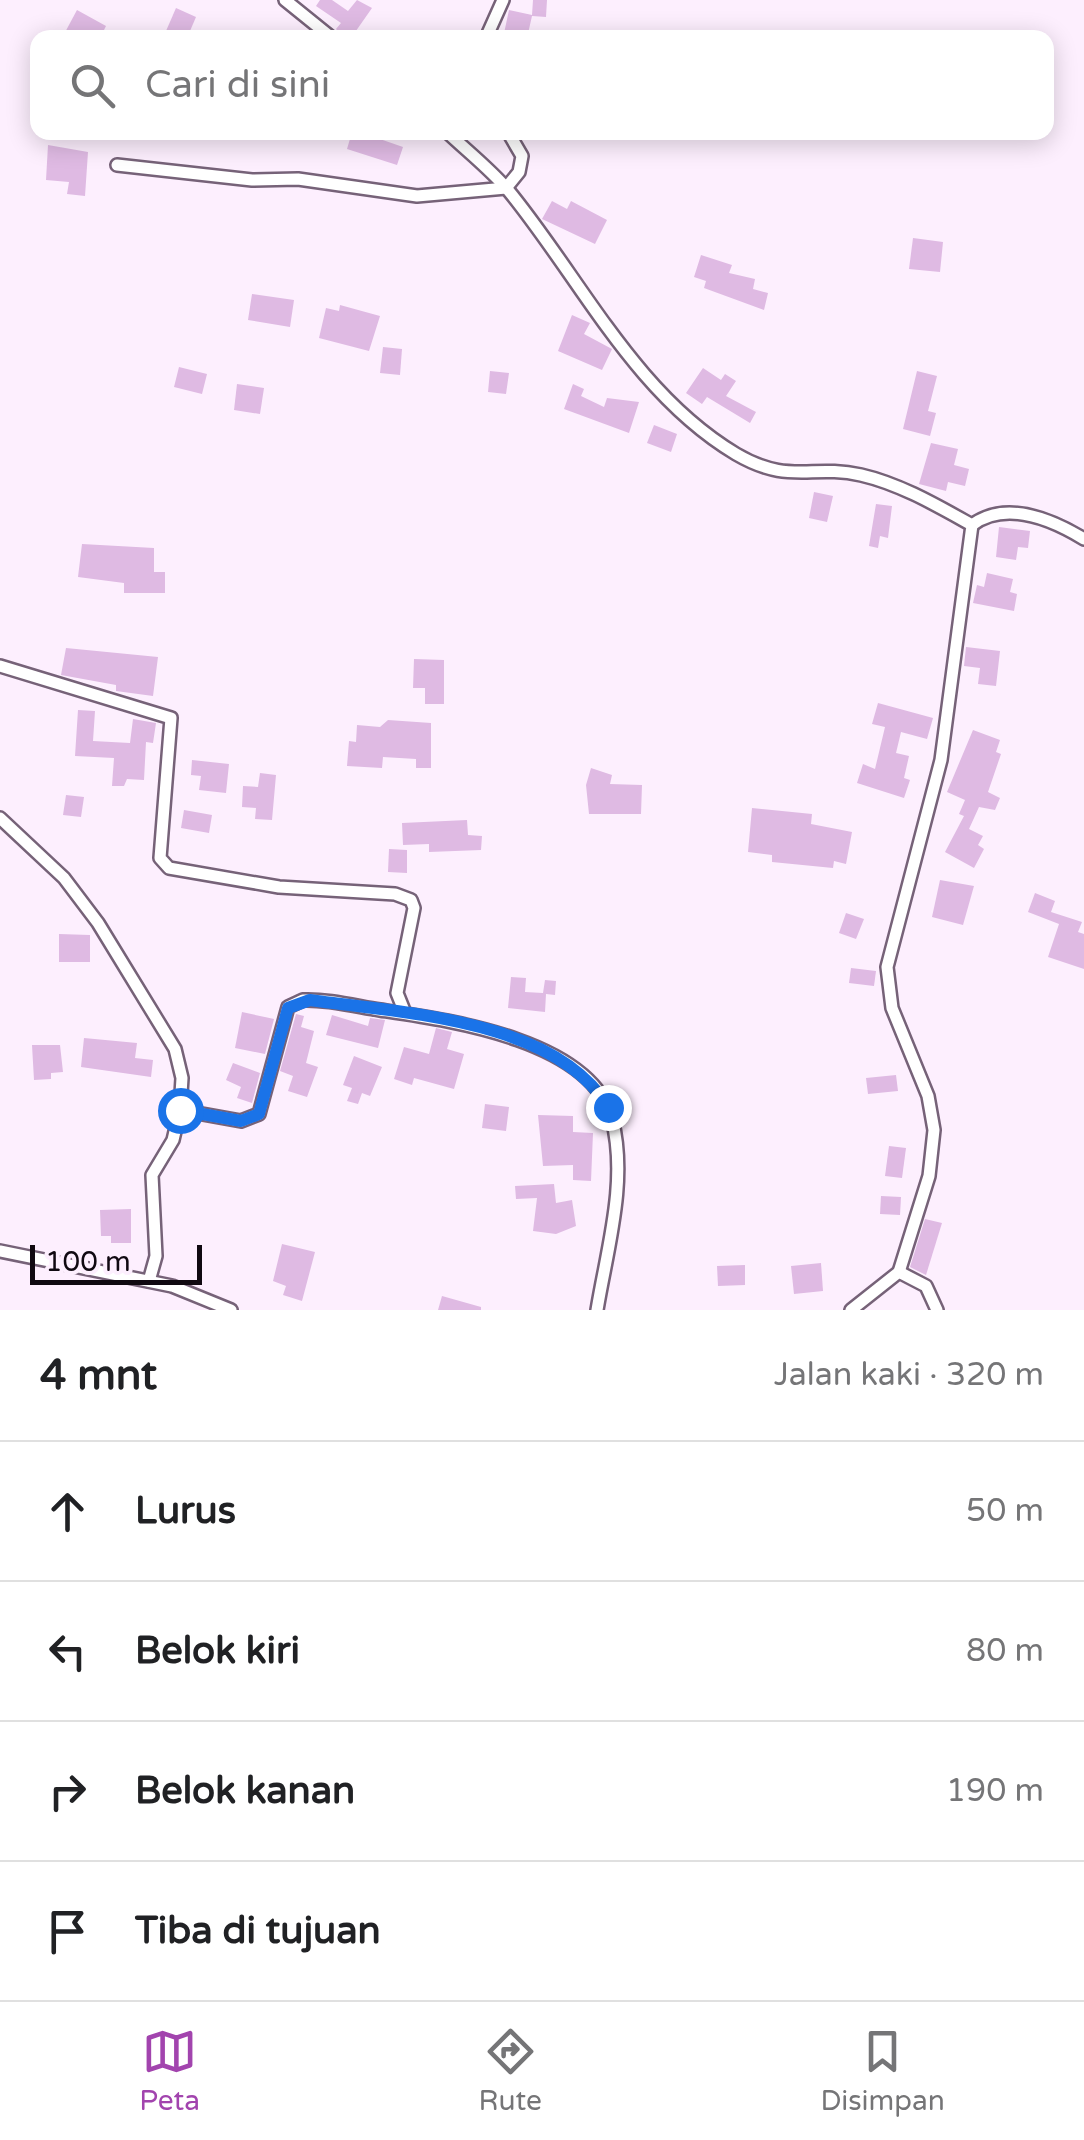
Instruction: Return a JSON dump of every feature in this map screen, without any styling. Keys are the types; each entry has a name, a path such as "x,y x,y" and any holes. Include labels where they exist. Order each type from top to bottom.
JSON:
{"street":[{"path":"286,0 322,30"},
{"path":"490,30 503,0"},
{"path":"455,140 506,188 648,380 690,420 733,452 779,473 857,474 887,482 972,524"},
{"path":"117,164 252,180 298,179 400,195 506,188 518,172 522,156 516,140"},
{"path":"972,524 995,512 1009,512 1053,523 1084,539"},
{"path":"851,1310 899,1272 929,1176 934,1130 928,1096 892,1008 887,967 940,760 972,524"},
{"path":"0,666 171,718 160,858 170,868 280,887 395,894 411,900 414,908 397,993 405,1014"},
{"path":"0,818 64,878 170,1036 180,1066 180,1110 172,1140 152,1175 156,1256 150,1281"},
{"path":"180,1110 241,1121 259,1114 286,1014 297,1002 405,1014 488,1030 544,1052 576,1070 600,1094 613,1122 616,1204 598,1310"},
{"path":"0,1251 150,1281 231,1310"},
{"path":"899,1272 926,1286 937,1310"}],"building":[{"path":"320,0 332,0 348,11 357,0 372,8 357,30 337,30 341,23 316,6"},
{"path":"533,0 547,0 546,17 532,16 529,30 505,30 509,10 532,15"},
{"path":"176,8 196,17 190,30 166,30"},
{"path":"77,10 106,26 104,30 66,30"},
{"path":"350,140 383,140 403,147 397,165 347,149"},
{"path":"48,145 88,152 85,196 67,194 69,182 46,180"},
{"path":"552,201 567,209 571,201 607,220 595,244 542,219"},
{"path":"913,238 943,242 940,272 909,269"},
{"path":"701,255 732,265 729,273 755,279 753,289 768,293 764,310 704,288 706,281 694,277"},
{"path":"252,294 294,300 290,327 248,320"},
{"path":"340,305 380,316 369,351 319,338 326,308 339,311"},
{"path":"572,315 590,323 584,334 612,349 602,370 558,351"},
{"path":"383,347 402,349 400,375 380,373"},
{"path":"179,367 207,374 202,394 174,387"},
{"path":"703,368 721,380 725,374 736,381 726,396 756,412 750,423 707,397 702,404 686,393"},
{"path":"490,371 509,373 506,394 488,392"},
{"path":"917,371 937,376 928,411 936,413 930,436 903,429"},
{"path":"237,384 264,388 260,414 234,410"},
{"path":"573,384 584,389 581,396 604,407 607,398 639,402 629,433 564,409"},
{"path":"654,425 677,434 671,452 647,443"},
{"path":"931,443 958,449 954,465 969,469 965,486 948,482 946,491 919,484"},
{"path":"814,492 833,496 827,522 809,518"},
{"path":"876,504 892,506 888,538 880,536 878,548 869,546"},
{"path":"999,527 1030,531 1028,548 1018,547 1016,560 996,557"},
{"path":"82,544 154,548 154,572 165,572 165,593 124,593 124,583 78,577"},
{"path":"987,573 1013,579 1010,592 1017,594 1014,611 973,603 977,585 984,587"},
{"path":"966,647 1000,651 996,686 978,684 980,668 964,666"},
{"path":"66,648 158,657 153,696 116,691 116,685 61,675"},
{"path":"414,659 444,660 444,704 425,704 425,688 413,688"},
{"path":"878,703 933,718 927,739 901,732 896,753 909,756 904,778 910,780 904,798 857,783 863,764 875,769 885,727 872,724"},
{"path":"78,710 95,711 93,741 130,743 133,719 156,723 153,743 146,742 144,780 127,779 124,786 112,786 114,758 75,756"},
{"path":"388,720 431,723 431,768 416,768 416,759 383,757 382,768 347,766 349,741 356,742 357,725 380,727"},
{"path":"973,730 1000,740 996,752 1001,754 988,792 1000,798 995,810 979,807 969,829 983,836 978,845 984,849 974,868 945,852 964,816 959,814 965,800 947,792"},
{"path":"192,760 229,764 226,793 199,790 201,776 191,775"},
{"path":"591,768 612,775 610,784 642,785 641,814 589,814 586,785"},
{"path":"260,773 276,775 272,820 255,819 256,808 242,807 243,786 258,787"},
{"path":"66,795 84,797 81,817 63,815"},
{"path":"752,808 812,814 811,824 852,832 846,864 834,861 833,868 772,862 772,855 748,852"},
{"path":"184,810 212,815 209,833 181,828"},
{"path":"467,820 468,835 482,836 481,850 429,852 429,844 403,845 402,823"},
{"path":"389,849 407,850 407,873 388,872"},
{"path":"940,880 974,886 963,925 932,917"},
{"path":"1035,893 1055,901 1051,912 1082,922 1078,932 1084,934 1084,969 1048,957 1059,924 1028,912"},
{"path":"846,913 864,919 856,939 839,933"},
{"path":"59,934 90,935 90,962 59,962"},
{"path":"851,968 876,971 874,986 849,983"},
{"path":"511,977 526,978 525,992 543,993 545,980 556,981 555,995 546,994 545,1012 508,1008"},
{"path":"242,1012 274,1019 265,1054 235,1048"},
{"path":"296,1014 304,1016 301,1027 314,1031 306,1063 318,1067 307,1097 288,1091 293,1076 280,1071"},
{"path":"332,1015 368,1026 370,1018 385,1020 378,1048 326,1035"},
{"path":"436,1028 452,1032 447,1049 464,1054 454,1089 414,1078 412,1085 394,1079 404,1047 429,1054"},
{"path":"84,1038 137,1043 135,1058 153,1060 151,1077 81,1067"},
{"path":"32,1045 60,1045 63,1072 51,1073 51,1079 34,1080"},
{"path":"354,1056 382,1067 370,1096 362,1093 358,1104 347,1101 352,1088 343,1085"},
{"path":"233,1063 260,1073 252,1103 237,1098 241,1087 226,1080"},
{"path":"896,1075 898,1091 868,1094 866,1078"},
{"path":"485,1104 509,1107 506,1131 482,1128"},
{"path":"538,1115 573,1116 573,1132 593,1133 591,1181 573,1180 573,1165 543,1166"},
{"path":"889,1146 906,1148 902,1178 885,1176"},
{"path":"554,1184 556,1203 572,1200 576,1226 556,1234 533,1231 537,1198 516,1199 515,1186"},
{"path":"881,1196 901,1197 900,1215 880,1214"},
{"path":"131,1209 131,1243 111,1243 111,1236 101,1236 100,1210"},
{"path":"925,1219 942,1223 926,1275 910,1267"},
{"path":"282,1244 315,1252 302,1301 283,1295 286,1286 273,1281"},
{"path":"821,1263 823,1291 794,1294 791,1266"},
{"path":"745,1265 745,1285 718,1286 717,1266"},
{"path":"442,1296 481,1307 481,1310 438,1310"}],"route":[{"path":"180,1110 241,1121 259,1114 288,1008 310,1000 448,1020 488,1030 562,1060 590,1082 608,1107"}]}
